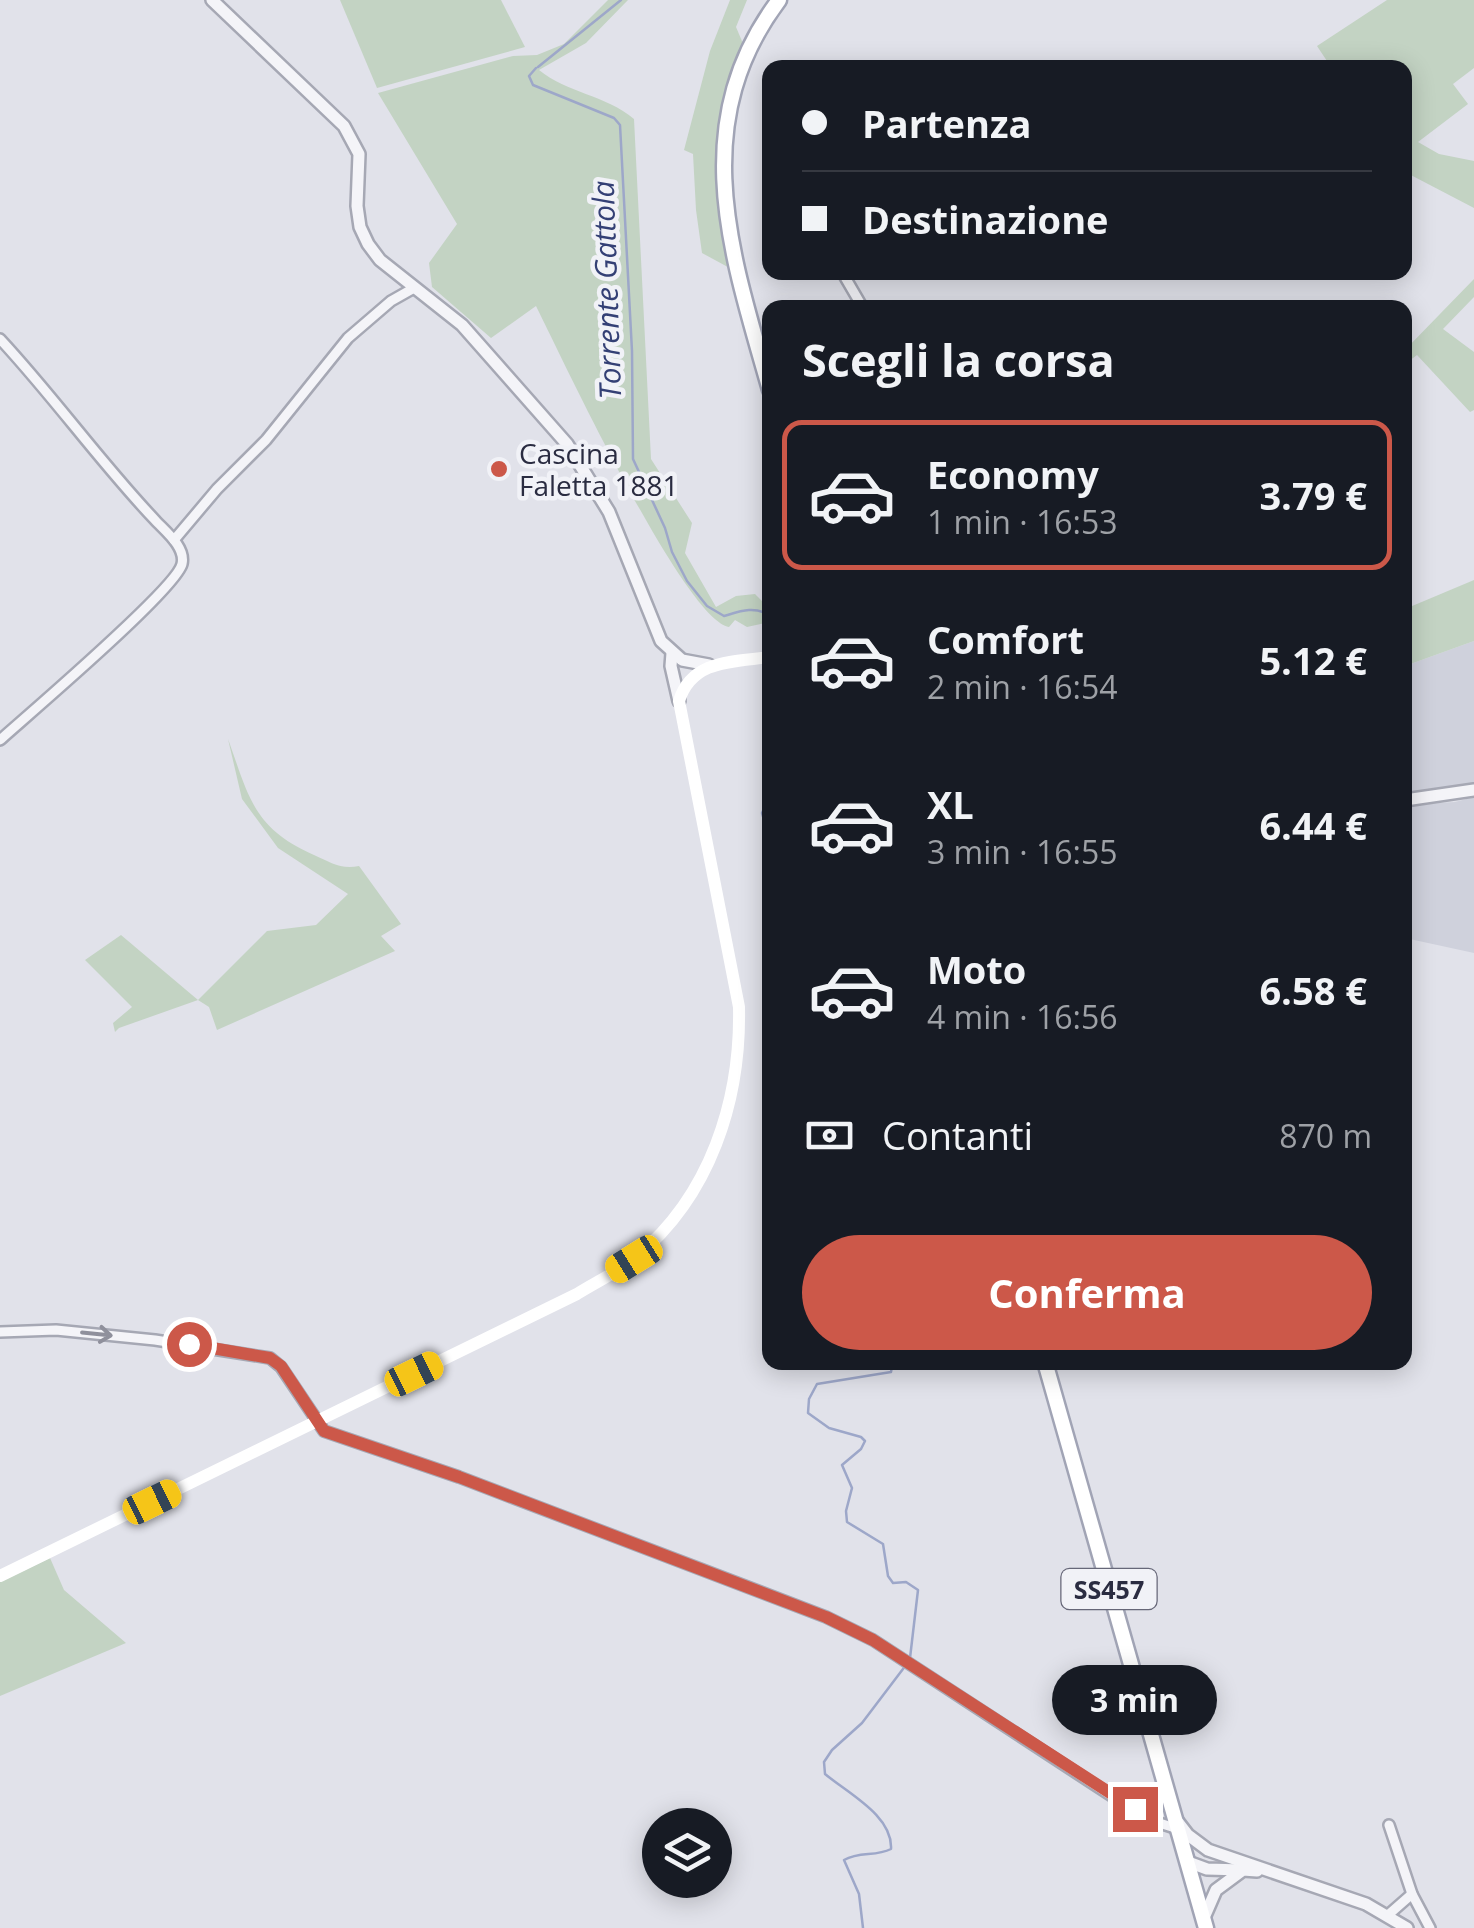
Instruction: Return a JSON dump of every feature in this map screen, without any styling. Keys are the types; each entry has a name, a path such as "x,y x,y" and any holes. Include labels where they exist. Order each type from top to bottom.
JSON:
{"main road":[{"path":"762,361 729,240 722,175 724,142 737,81 759,28 778,0"},
{"path":"0,1576 577,1294 634,1259 662,1232 706,1168 732,1094 740,1033 739,1007 680,700 684,688 708,665 762,657"},
{"name":"SS457","path":"1047,1370 1205,1924"}],"street":[{"path":"212,0 354,140 360,170 360,227 380,260 462,325 567,444 609,512 654,626 672,654 708,665"},
{"path":"174,540 266,440 348,338 414,288"},
{"path":"0,339 41,382 104,465 174,540 183,558 182,567 173,578 0,740"},
{"path":"672,654 671,666 680,700"},
{"path":"1412,799 1474,790"},
{"path":"0,1332 56,1330 258,1354 281,1366 324,1431 459,1477 826,1617 913,1666 1147,1819 1176,1822 1208,1850 1366,1904 1407,1928"},
{"path":"1389,1825 1412,1894 1430,1928"},
{"path":"1188,1862 1208,1850"},
{"path":"1188,1862 1207,1870 1270,1872"},
{"path":"1205,1924 1216,1890 1243,1870"},
{"path":"1388,1916 1412,1894"}],"shaded area":[{"path":"1474,641 1474,785 1412,794 1412,663"},
{"path":"1474,797 1474,953 1412,940 1412,805"}],"green space":[{"path":"340,0 501,0 525,47 377,88"},
{"path":"608,0 628,0 586,43 539,70 634,119 651,459 692,523 685,553 716,607 736,596 755,594 762,601 762,624 747,627 735,620 729,627 709,613 684,581 625,483 536,306 491,338 432,287 429,263 457,224 378,93 513,56 537,55 564,44"},
{"path":"730,0 747,0 736,27 747,53 724,142 737,272 702,253 693,154 684,150 710,51"},
{"path":"1387,0 1474,0 1474,68 1453,84 1468,104 1418,142 1439,154 1474,161 1474,208 1412,176 1412,60 1326,60 1317,46"},
{"path":"1474,279 1474,297 1443,329 1474,352 1474,410 1470,412 1417,355 1412,359 1412,343"},
{"path":"1474,580 1474,641 1412,663 1412,606"},
{"path":"228,739 248,794 266,822 294,845 314,855 341,866 359,866 401,924 381,936 395,951 217,1030 209,1007 198,1000 267,931 316,925 348,894 278,848 242,799"},
{"path":"121,935 198,1000 115,1032 113,1023 132,1007 85,960"},
{"path":"50,1558 64,1590 126,1643 0,1696 0,1582"}],"waterway":[{"name":"Torrente Gattola","path":"538,67 621,0"},
{"name":"Torrente Gattola","path":"536,68 529,76 533,85 614,118 620,125 632,351 633,459 672,552 687,581 707,606 724,616 762,612"},
{"name":"Torrente Gattola","path":"891,1370 817,1384 809,1399 808,1413 829,1428 865,1441 842,1465 852,1488 847,1522 883,1544 888,1576 893,1583 906,1582 918,1590 910,1658"},
{"name":"Torrente Gattola","path":"863,1928 859,1894 844,1860 891,1849 890,1837 868,1807 825,1774 824,1762 862,1723 906,1665"}],"place":[{"name":"Cascina Faletta 1881","path":"499,469"}],"route":[{"path":"189,1344 270,1358 281,1366 324,1431 459,1477 826,1617 873,1640 1135,1809"}]}
